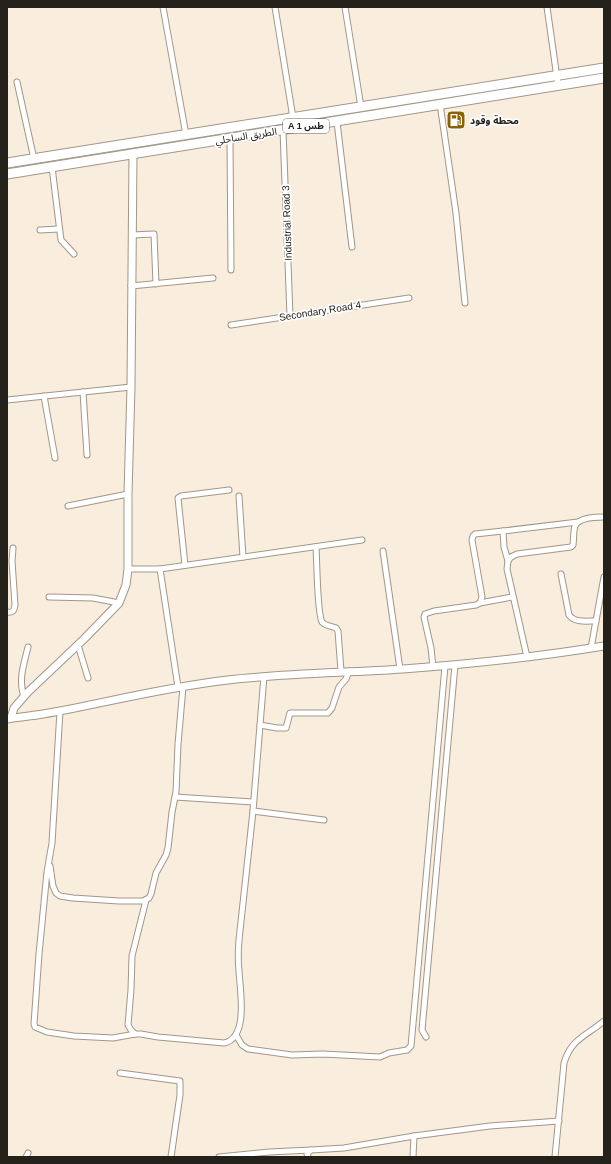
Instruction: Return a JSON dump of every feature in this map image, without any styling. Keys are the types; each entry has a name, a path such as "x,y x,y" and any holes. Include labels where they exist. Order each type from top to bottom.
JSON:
{"highway":[{"name":"الطريق الساحلي","path":"7,174 440,104 557,81 604,68"},
{"name":"الطريق الساحلي","path":"7,163 361,107 557,81 604,78"}],"street":[{"path":"163,7 186,135"},
{"path":"275,7 293,118"},
{"path":"345,7 361,107"},
{"path":"547,7 557,81"},
{"path":"17,82 34,159"},
{"path":"440,104 456,213 465,303"},
{"path":"336,122 352,247"},
{"name":"Industrial Road 3","path":"283,130 290,316"},
{"path":"230,138 231,270"},
{"path":"9,719 14,708 24,696 78,645 119,603 126,585 128,569 128,494 131,387 132,154"},
{"path":"52,167 61,240 74,254"},
{"path":"40,230 59,229"},
{"path":"132,235 154,234 156,284"},
{"path":"132,286 213,278"},
{"name":"Secondary Road 4","path":"231,325 409,298"},
{"path":"7,400 131,387"},
{"path":"82,392 87,455"},
{"path":"44,396 55,458"},
{"path":"185,565 178,498 181,496 229,490"},
{"path":"68,506 128,494"},
{"path":"238,496 243,557"},
{"path":"480,603 482,597 472,540 473,536 476,534 503,532 604,517"},
{"path":"527,657 506,568 508,561 512,556 518,554 571,547 574,545 575,526 578,522"},
{"path":"503,532 504,547 508,561"},
{"path":"128,569 160,569 362,540"},
{"path":"316,547 322,622 325,625 336,628 338,631 341,671"},
{"path":"7,612 14,610 15,605 12,560 13,548"},
{"path":"383,551 400,669"},
{"path":"135,1034 128,1025 132,956 146,900 151,894 158,868 166,854 175,797 178,744 180,687 160,569"},
{"path":"561,574 569,615 572,619 596,621"},
{"path":"591,648 604,577"},
{"path":"49,597 93,598 119,603"},
{"path":"433,667 431,648 424,617 425,614 434,611 476,605 512,597"},
{"path":"78,645 88,678"},
{"path":"9,719 225,680 341,671 445,666 527,657 604,646"},
{"path":"24,696 21,688 21,680 28,647"},
{"path":"426,1037 422,1030 455,665"},
{"path":"236,1035 242,1045 248,1049 292,1055 323,1054 380,1057 389,1053 407,1050 411,1046 445,666"},
{"path":"260,725 286,728 290,713 328,713 332,708 339,687 346,679 349,671"},
{"path":"60,711 54,819 35,991 35,1027 47,1032 74,1036 113,1038 135,1034 224,1043 232,1040 236,1035 242,1001 238,962 239,940 253,811 264,676"},
{"path":"175,797 253,802"},
{"path":"253,811 324,820"},
{"path":"49,861 53,886 56,893 60,896 119,901 146,900"},
{"path":"555,1157 564,1063 566,1056 580,1038 604,1022"},
{"path":"120,1073 180,1081 180,1095 171,1157"},
{"path":"219,1157 269,1152 344,1148 414,1136 490,1126 558,1121"},
{"path":"413,1157 414,1136"},
{"path":"308,1157 307,1154 311,1150"}],"place":[{"name":"محطة وقود","path":"456,120"}]}
